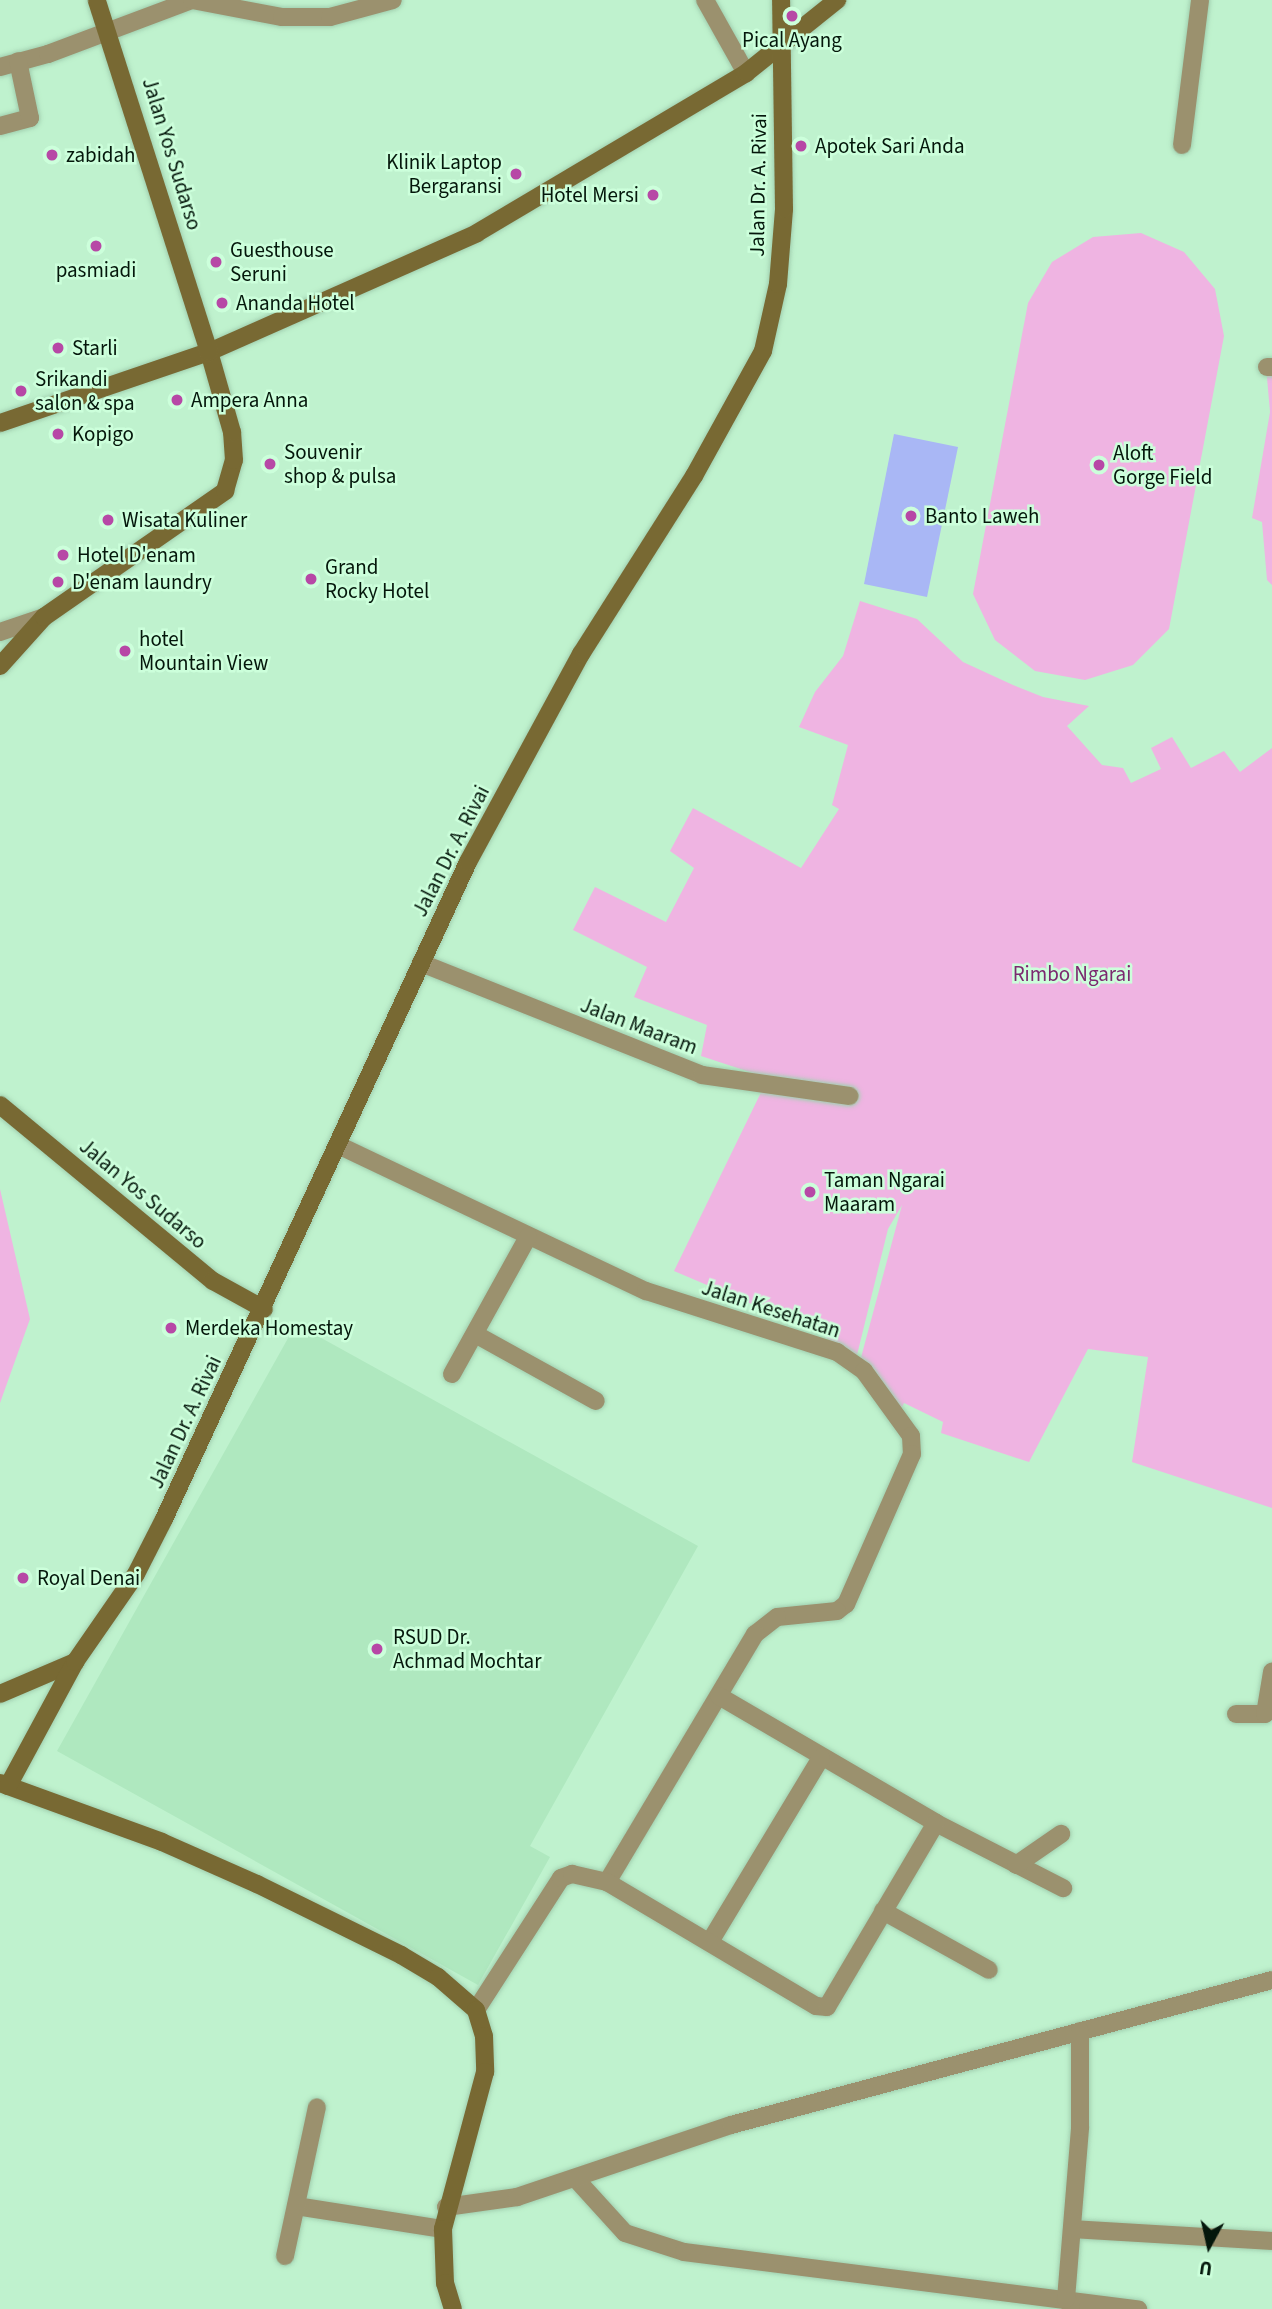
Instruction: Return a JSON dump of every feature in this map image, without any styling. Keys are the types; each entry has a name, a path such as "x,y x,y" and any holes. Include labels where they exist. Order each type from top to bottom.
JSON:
{"main road":[{"name":"Jalan Yos Sudarso","path":"0,667 44,617 225,491 234,460 232,432 209,352 111,32 97,0"},
{"name":"Jalan Dr. A. Rivai","path":"4,1785 75,1662 136,1574 264,1309 468,862 581,654 694,477 763,351 778,284 784,209 781,0"},
{"path":"0,423 209,352 477,233 746,73 837,0"},
{"name":"Jalan Yos Sudarso","path":"0,1105 213,1281 264,1309"},
{"path":"0,1694 75,1662"},
{"path":"4,1785 162,1842 257,1884 401,1955 438,1977 475,2010 484,2036 485,2072 446,2207 443,2229 445,2283 453,2309"}],"street":[{"path":"0,67 111,32 192,0 282,17 330,17 393,0"},
{"path":"705,0 746,73"},
{"path":"1182,145 1200,0"},
{"path":"0,125 30,118 18,61"},
{"path":"0,632 44,617"},
{"name":"Jalan Maaram","path":"421,964 702,1075 850,1096"},
{"name":"Jalan Kesehatan","path":"338,1145 646,1291 837,1352 864,1371 911,1436 912,1454 846,1604 837,1611 765,1623 607,1882"},
{"path":"452,1374 528,1237"},
{"path":"475,1334 596,1401"},
{"path":"1236,1714 1265,1714 1272,1672"},
{"path":"719,1696 936,1823 1063,1888"},
{"path":"711,1940 821,1758"},
{"path":"475,2010 561,1878 572,1874 607,1882 711,1940 816,2006 827,2007 936,1823"},
{"path":"1016,1864 1061,1834"},
{"path":"883,1911 989,1970"},
{"path":"446,2207 517,2197 730,2125 1272,1980"},
{"path":"1069,2304 1080,2127 1080,2031"},
{"path":"285,2256 317,2107"},
{"path":"575,2178 625,2232 684,2252 1069,2304 1138,2309"},
{"path":"296,2206 443,2229"},
{"path":"1072,2229 1272,2241"}],"shaded area":[{"name":"RSUD Dr. Achmad Mochtar","path":"296,1324 698,1546 530,1846 550,1857 478,1985 57,1751"}],"green space":[{"name":"Aloft Gorge Field","path":"1141,233 1184,252 1215,289 1224,336 1169,629 1133,665 1085,680 1035,671 995,640 973,594 1028,303 1052,262 1093,237"},
{"path":"1266,366 1272,366 1272,585 1267,580 1262,522 1252,518 1270,412"},
{"name":"Rimbo Ngarai","path":"860,601 917,619 963,662 1013,685 1043,697 1089,706 1067,726 1102,765 1123,768 1131,783 1161,769 1151,748 1172,737 1191,768 1224,751 1240,772 1272,748 1272,1508 1132,1462 1148,1357 1088,1349 1029,1462 941,1433 943,1422 904,1403 896,1420 859,1365 902,1205 888,1229 856,1359 820,1333 674,1271 768,1078 701,1056 707,1025 634,997 647,967 573,930 595,887 666,922 694,868 670,851 693,808 801,868 839,809 832,805 848,745 799,727 815,692 843,656"},
{"path":"0,1189 30,1319 0,1403"}],"water":[{"name":"Banto Laweh","path":"894,434 958,447 927,597 864,584"}],"place":[{"name":"Pical Ayang","path":"792,16"},
{"name":"Apotek Sari Anda","path":"801,146"},
{"name":"zabidah","path":"52,155"},
{"name":"Klinik Laptop Bergaransi","path":"516,174"},
{"name":"Hotel Mersi","path":"653,195"},
{"name":"pasmiadi","path":"96,246"},
{"name":"Guesthouse Seruni","path":"216,262"},
{"name":"Ananda Hotel","path":"222,303"},
{"name":"Starli","path":"58,348"},
{"name":"Srikandi salon & spa","path":"21,391"},
{"name":"Ampera Anna","path":"177,400"},
{"name":"Kopigo","path":"58,434"},
{"name":"Souvenir shop & pulsa","path":"270,464"},
{"name":"Aloft Gorge Field","path":"1099,465"},
{"name":"Banto Laweh","path":"911,516"},
{"name":"Wisata Kuliner","path":"108,520"},
{"name":"Hotel D'enam","path":"63,555"},
{"name":"Grand Rocky Hotel","path":"311,579"},
{"name":"D'enam laundry","path":"58,582"},
{"name":"hotel Mountain View","path":"125,651"},
{"name":"Taman Ngarai Maaram","path":"810,1192"},
{"name":"Merdeka Homestay","path":"171,1328"},
{"name":"Royal Denai","path":"23,1578"},
{"name":"RSUD Dr. Achmad Mochtar","path":"377,1649"}]}
